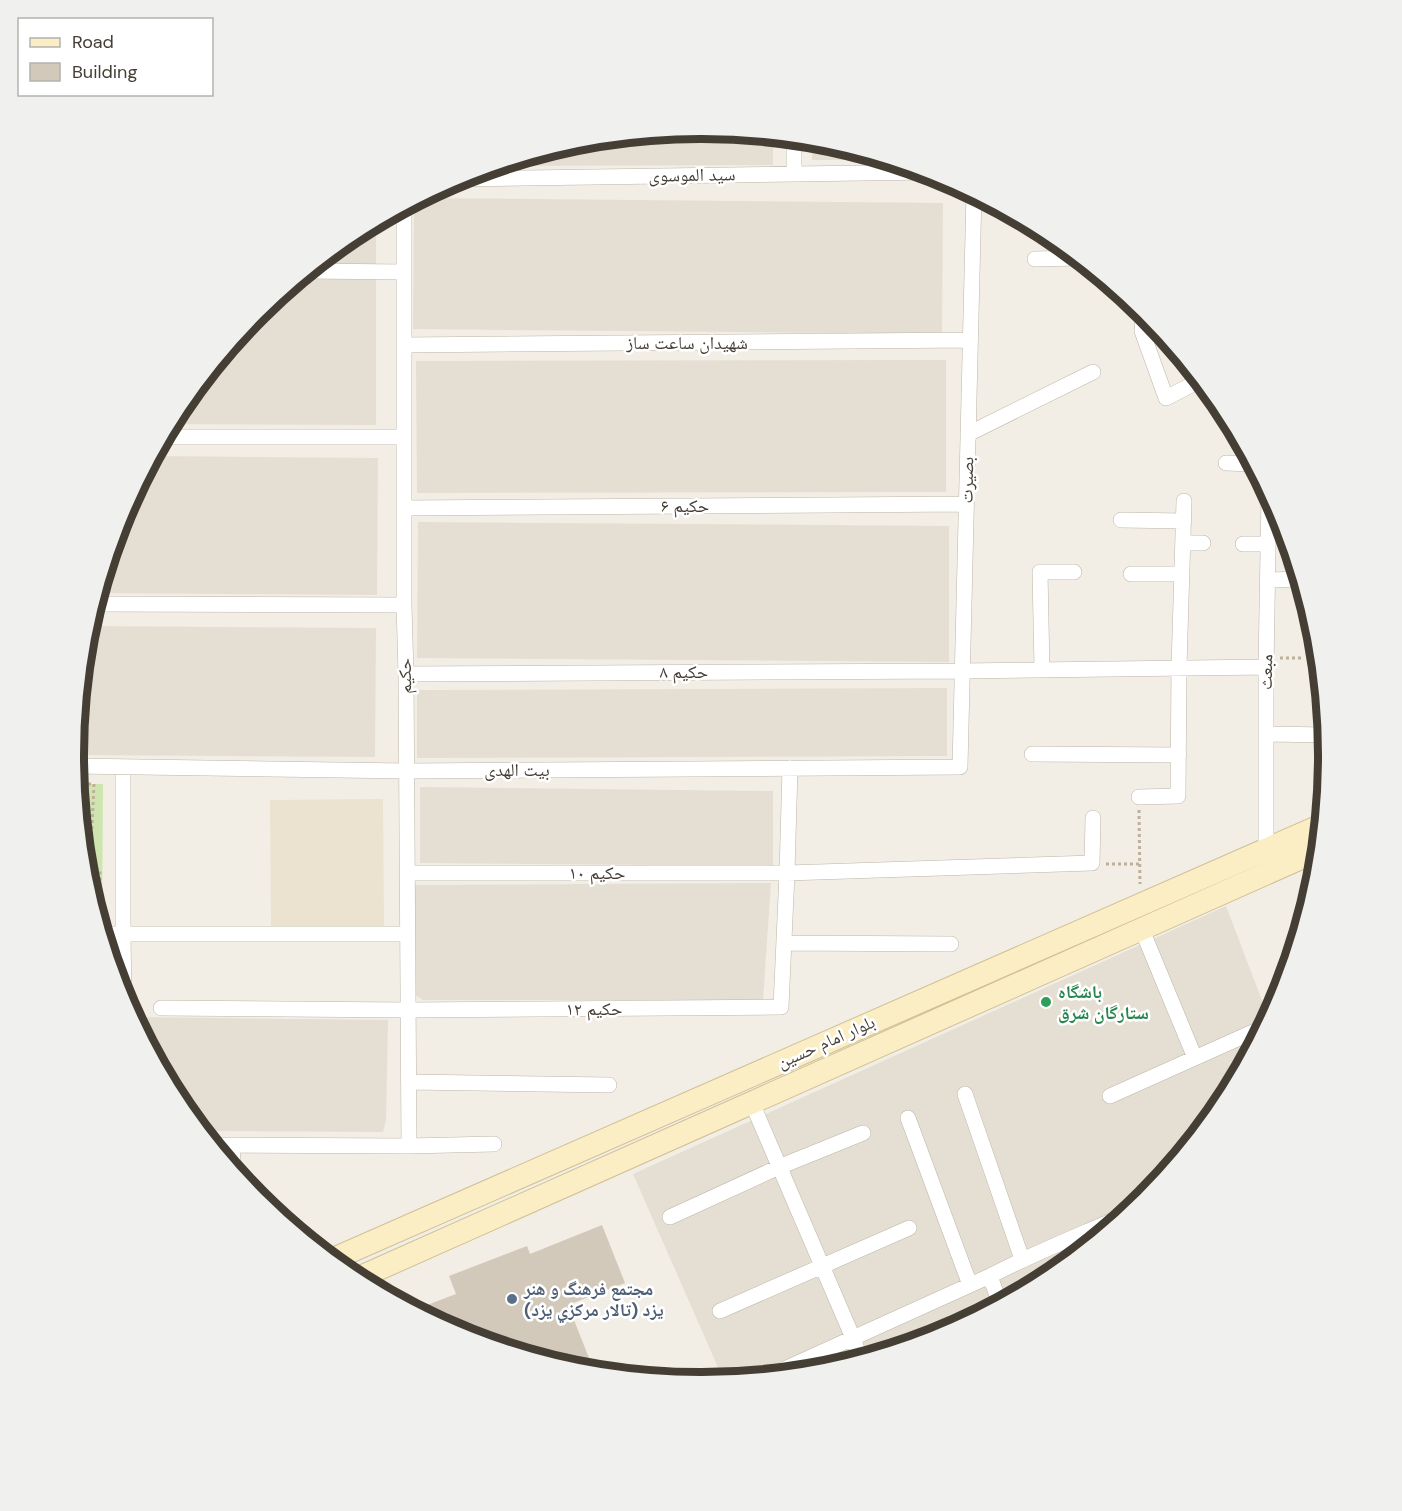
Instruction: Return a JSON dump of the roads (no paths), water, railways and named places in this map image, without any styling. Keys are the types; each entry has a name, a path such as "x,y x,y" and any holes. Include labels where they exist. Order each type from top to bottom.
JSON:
{"main road":[{"name":"بلوار امام حسین","path":"340,1256 1314,829"},
{"name":"بلوار امام حسین","path":"367,1274 1310,854"},
{"path":"1010,962 1020,984"}],"street":[{"path":"794,146 794,174"},
{"name":"سید الموسوی","path":"482,179 900,171"},
{"name":"بصیرت","path":"960,767 974,202"},
{"name":"حکیم","path":"404,215 404,605 409,1146"},
{"path":"1035,259 1066,258"},
{"path":"319,271 404,272"},
{"path":"1142,325 1142,331 1166,398 1193,384"},
{"name":"شهیدان ساعت ساز","path":"404,345 970,340"},
{"path":"968,434 1093,372"},
{"path":"173,437 404,437"},
{"path":"1226,463 1244,464"},
{"path":"1139,797 1178,796 1184,501"},
{"name":"حکیم ۶","path":"404,508 966,504"},
{"name":"مبعث","path":"1266,849 1269,514"},
{"path":"1121,520 1184,521"},
{"path":"1183,543 1203,543"},
{"path":"1243,544 1268,544"},
{"path":"1042,670 1040,572 1074,572"},
{"path":"1131,574 1182,574"},
{"path":"1268,580 1292,579"},
{"path":"103,604 404,605"},
{"name":"حکیم ۸","path":"405,674 1042,670 1179,668 1266,662"},
{"path":"1266,734 1317,735"},
{"path":"1032,754 1179,754"},
{"name":"بیت الهدی","path":"84,766 406,771 960,767"},
{"path":"123,767 124,972"},
{"path":"790,768 784,943 951,944"},
{"name":"حکیم ۱۰","path":"407,873 787,873 1092,863 1093,818"},
{"path":"1142,930 1195,1058"},
{"path":"111,934 407,934"},
{"name":"حکیم ۱۲","path":"162,1008 408,1010 781,1007 784,943"},
{"path":"1110,1096 1252,1033"},
{"path":"408,1082 609,1085"},
{"path":"965,1094 1022,1259"},
{"path":"752,1103 858,1352"},
{"path":"908,1118 970,1285"},
{"path":"670,1217 779,1167 863,1133"},
{"path":"224,1146 494,1144"},
{"path":"233,1146 233,1156"},
{"path":"720,1311 909,1228"},
{"path":"792,1365 990,1276 1022,1259 1080,1243"},
{"path":"990,1276 997,1296"}],"place":[{"name":"باشگاه ستارگان شرق","path":"1046,1002"},
{"name":"مجتمع فرهنگ و هنر یزد (تالار مركزي یزد)","path":"512,1299"}]}
